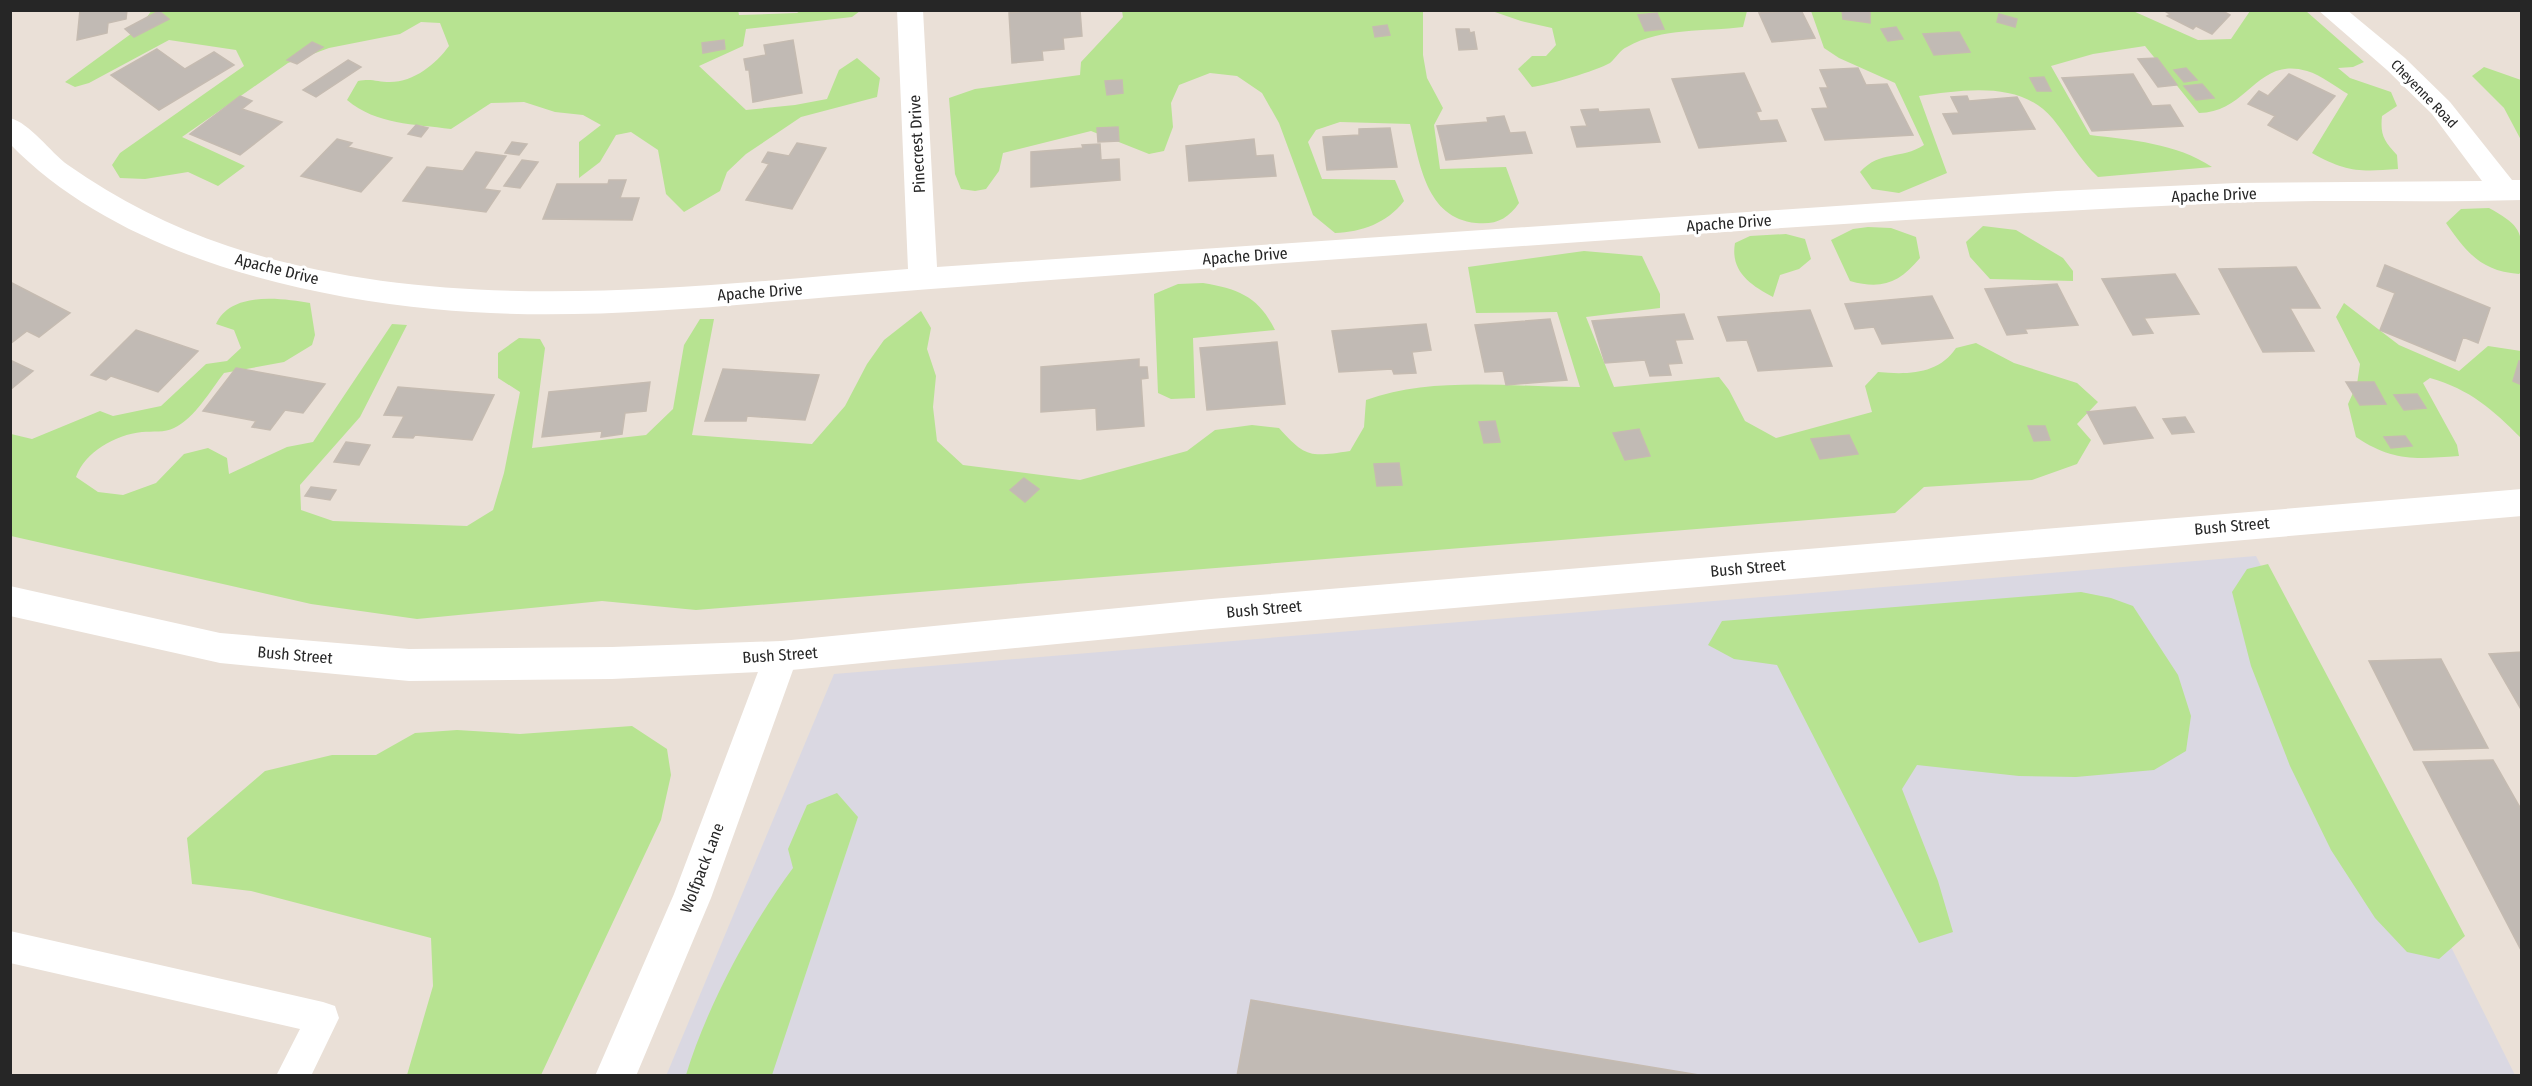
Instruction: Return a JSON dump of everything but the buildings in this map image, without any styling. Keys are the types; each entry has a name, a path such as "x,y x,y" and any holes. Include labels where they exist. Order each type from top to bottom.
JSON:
{"street":[{"name":"Pinecrest Drive","path":"910,10 923,278"},
{"name":"Cheyenne Road","path":"2330,10 2396,64 2441,108 2513,190"},
{"name":"Apache Drive","path":"10,127 54,169 100,200 137,219 244,262 305,277 395,294 467,302 547,303 681,298 923,278 2057,201 2237,193 2418,193 2513,190"},
{"name":"Bush Street","path":"10,601 220,648 409,665 612,663 781,656 1211,614 2522,502"},
{"name":"Wolfpack Lane","path":"615,1076 692,898 781,656"}],"lane":[{"path":"10,947 323,1018 293,1076"}],"shaded area":[{"path":"2256,556 2515,1075 666,1076 834,674"}],"green space":[{"path":"152,10 738,10 739,15 797,13 802,10 860,11 852,17 746,29 743,46 699,66 746,110 827,99 839,70 857,58 880,78 877,97 801,117 746,154 727,172 720,191 684,212 666,194 658,150 631,132 616,135 600,162 579,178 579,142 601,125 583,115 555,112 524,102 491,103 451,129 383,119 347,100 358,81 390,82 408,79 424,71 438,59 449,46 440,23 421,22 400,34 329,48 288,63 182,137 245,166 218,186 188,172 145,179 120,178 112,165 120,153 244,66 236,50 169,40 89,83 75,87 65,82 139,28"},
{"path":"1122,11 1423,11 1423,55 1427,78 1443,108 1434,125 1440,169 1506,167 1519,203 1506,217 1495,222 1476,223 1459,219 1446,211 1428,187 1410,124 1340,122 1316,130 1308,142 1322,179 1395,180 1404,201 1382,221 1355,231 1335,233 1313,215 1279,123 1262,93 1237,76 1210,73 1179,85 1171,103 1173,127 1164,151 1149,154 1091,131 1003,153 999,171 986,189 975,191 961,189 955,174 949,98 975,89 1080,75 1081,62 1123,17"},
{"path":"1492,11 1747,11 1743,27 1684,31 1655,36 1625,48 1610,63 1603,66 1549,84 1532,87 1518,69 1532,56 1546,56 1556,45 1552,28"},
{"path":"1811,11 2133,11 2198,40 2231,39 2250,11 2306,11 2364,62 2353,67 2338,68 2350,78 2391,92 2397,106 2382,116 2382,133 2397,155 2398,169 2353,169 2334,164 2312,153 2348,94 2318,75 2290,68 2276,71 2230,104 2216,111 2199,113 2145,46 2093,54 2051,66 2090,135 2153,144 2184,153 2212,167 2098,177 2053,119 2040,107 2025,98 2008,93 1972,90 1919,96 1947,173 1899,193 1872,189 1860,172 1868,165 1924,145 1895,83 1839,58 1824,48"},
{"path":"2484,67 2521,80 2521,140 2504,108 2472,76"},
{"path":"2489,208 2509,221 2519,233 2521,272 2519,274 2495,269 2476,259 2446,223 2461,209"},
{"path":"1983,226 2016,230 2063,258 2073,271 2073,281 1990,279 1970,257 1966,242"},
{"path":"1891,228 1916,237 1920,258 1905,273 1889,282 1871,285 1850,281 1831,240 1853,229"},
{"path":"1786,234 1805,239 1811,259 1799,269 1780,275 1773,297 1750,282 1739,269 1734,253 1735,243 1750,236"},
{"path":"1584,251 1642,256 1660,294 1660,308 1586,317 1614,387 1719,377 1729,390 1745,421 1776,438 1872,412 1865,386 1878,372 1922,371 1941,363 1956,348 1976,343 2014,363 2077,383 2098,402 2077,424 2091,440 2077,464 2032,480 1924,487 1895,513 696,610 602,601 417,619 311,604 11,536 11,434 32,439 100,411 113,416 161,406 206,364 227,361 241,348 234,330 216,324 223,313 233,306 258,299 310,303 315,335 312,345 284,362 224,373 202,404 182,424 167,431 132,434 102,446 86,460 76,477 98,492 123,495 156,483 184,454 208,448 227,458 229,474 287,447 313,442 392,324 407,325 360,417 300,485 301,510 333,521 467,526 493,510 504,473 520,392 498,378 498,353 519,338 540,339 545,348 532,448 646,435 673,409 684,345 700,319 714,319 692,435 812,444 845,406 867,364 884,340 921,311 931,328 927,349 936,376 933,407 937,441 963,465 1080,480 1187,451 1215,430 1252,425 1279,428 1296,445 1310,453 1350,451 1364,427 1366,400 1418,388 1444,385 1580,387 1557,312 1476,313 1468,267"},
{"path":"1203,283 1227,288 1246,296 1262,310 1275,330 1193,338 1195,398 1171,399 1158,393 1154,294 1178,284"},
{"path":"2344,303 2399,345 2459,371 2488,346 2521,351 2521,438 2480,402 2457,388 2430,378 2423,383 2457,445 2459,456 2417,458 2394,455 2356,437 2348,404 2357,384 2360,364 2336,317"},
{"path":"2268,564 2465,936 2439,959 2407,952 2375,918 2331,850 2290,766 2251,666 2232,592 2247,569"},
{"path":"2081,592 2111,598 2133,606 2178,675 2191,716 2186,751 2154,770 2076,777 2019,776 1917,765 1902,789 1938,881 1953,932 1919,943 1777,665 1734,659 1708,645 1722,621"},
{"path":"632,726 667,749 671,775 661,820 541,1075 407,1075 433,986 431,938 251,891 192,884 187,838 265,771 332,755 376,755 415,733 457,730 520,734"},
{"path":"837,793 858,817 772,1075 686,1075 706,1022 731,967 761,915 793,868 788,849 807,805"}]}
